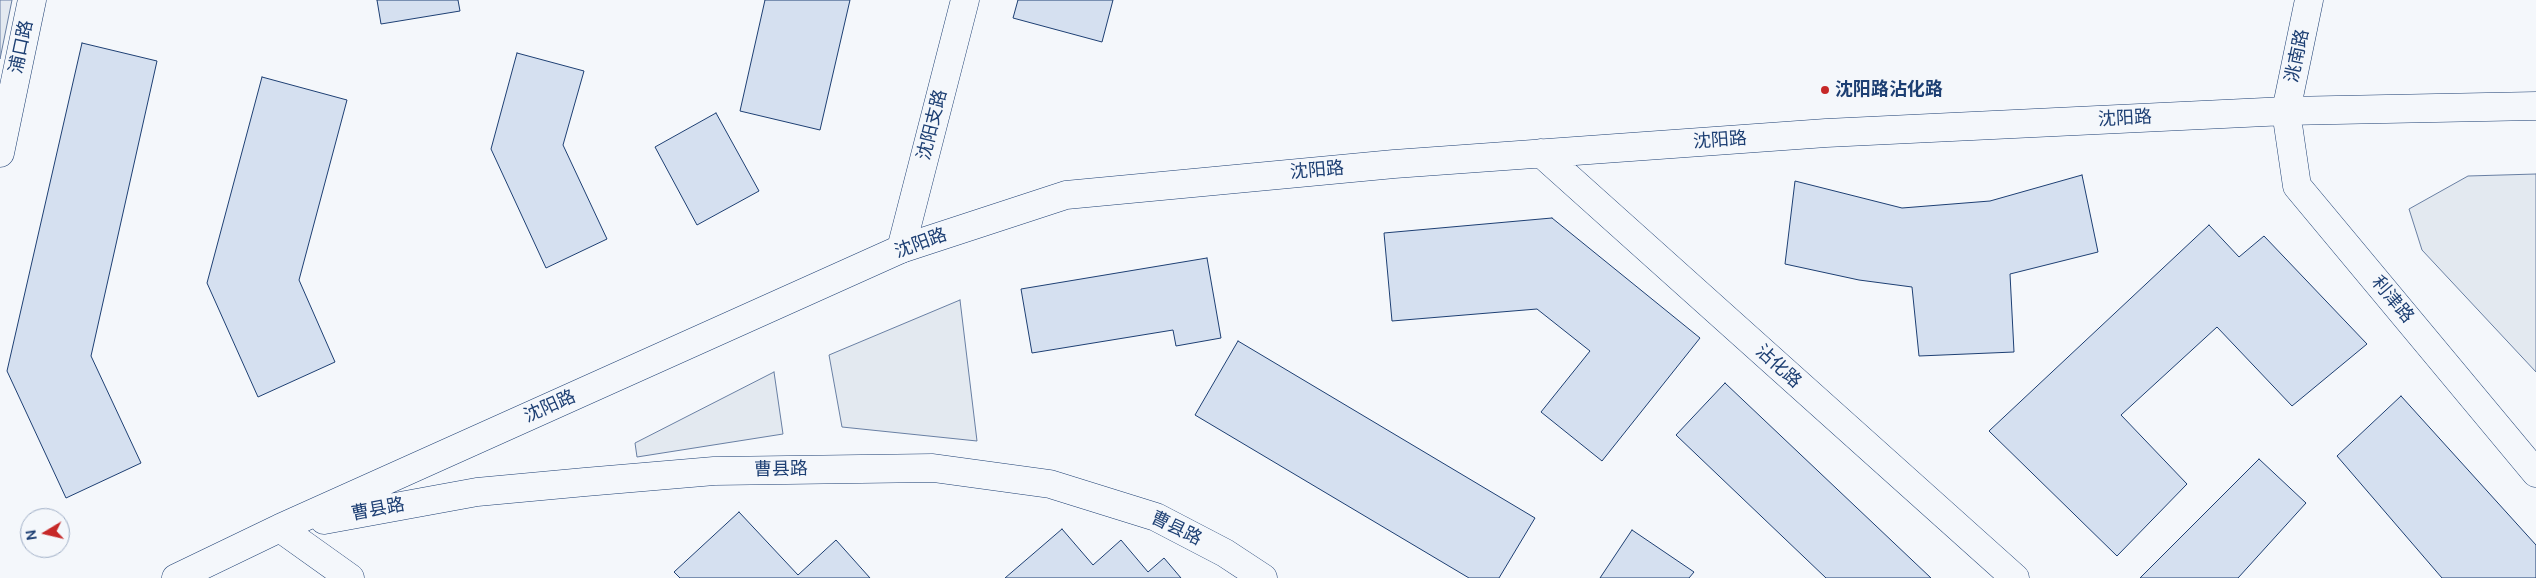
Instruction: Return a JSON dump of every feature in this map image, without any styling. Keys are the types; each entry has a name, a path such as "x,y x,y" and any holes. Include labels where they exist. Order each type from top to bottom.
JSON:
{"street":[{"name":"浦口路","path":"0,153 32,0"},
{"name":"沈阳支路","path":"901,249 965,0"},
{"name":"洮南路","path":"2286,111 2309,0"},
{"name":"沈阳路","path":"176,578 280,528 901,249 1066,195 1394,164 1826,134 2286,111 2536,106"},
{"name":"利津路","path":"2286,111 2296,186 2536,473"},
{"name":"沾化路","path":"1541,153 2016,578"},
{"name":"曹县路","path":"280,528 476,492 714,471 933,468 1050,484 1156,516 1225,553 1263,578"},
{"path":"280,528 350,578"}],"shaded area":[{"path":"0,0 12,0 0,59"},
{"path":"2536,174 2536,372 2422,250 2409,209 2468,176"},
{"path":"960,300 977,441 842,427 829,355"},
{"path":"774,372 783,434 637,457 635,443"}],"building":[{"path":"377,0 458,0 460,11 381,24"},
{"path":"765,0 850,0 820,130 740,111"},
{"path":"1018,0 1113,0 1102,42 1013,18"},
{"path":"82,43 157,61 91,356 141,463 66,498 7,371"},
{"path":"517,53 584,71 563,145 607,239 546,268 491,149"},
{"path":"262,77 347,100 299,280 335,362 258,397 207,283"},
{"path":"716,113 759,191 697,225 655,147"},
{"path":"2082,175 2098,252 2010,274 2014,352 1919,356 1912,287 1859,280 1785,264 1795,181 1902,208 1990,201"},
{"path":"1552,218 1700,338 1602,461 1541,412 1590,351 1537,309 1392,321 1384,233"},
{"path":"2209,225 2239,257 2264,236 2367,344 2292,406 2217,327 2121,415 2187,484 2117,556 1989,431"},
{"path":"1207,258 1221,338 1176,346 1173,330 1032,353 1021,289"},
{"path":"1238,341 1535,518 1499,578 1469,578 1195,415"},
{"path":"1725,383 1931,578 1826,578 1676,435"},
{"path":"2401,396 2536,545 2536,578 2442,578 2337,456"},
{"path":"2259,459 2306,503 2238,578 2140,578"},
{"path":"739,512 798,575 836,540 870,578 680,578 674,572"},
{"path":"1062,529 1093,565 1121,540 1148,572 1164,558 1181,578 1005,578"},
{"path":"1632,530 1694,572 1689,578 1600,578"}],"place":[{"name":"沈阳路沾化路","path":"1825,90"}]}
